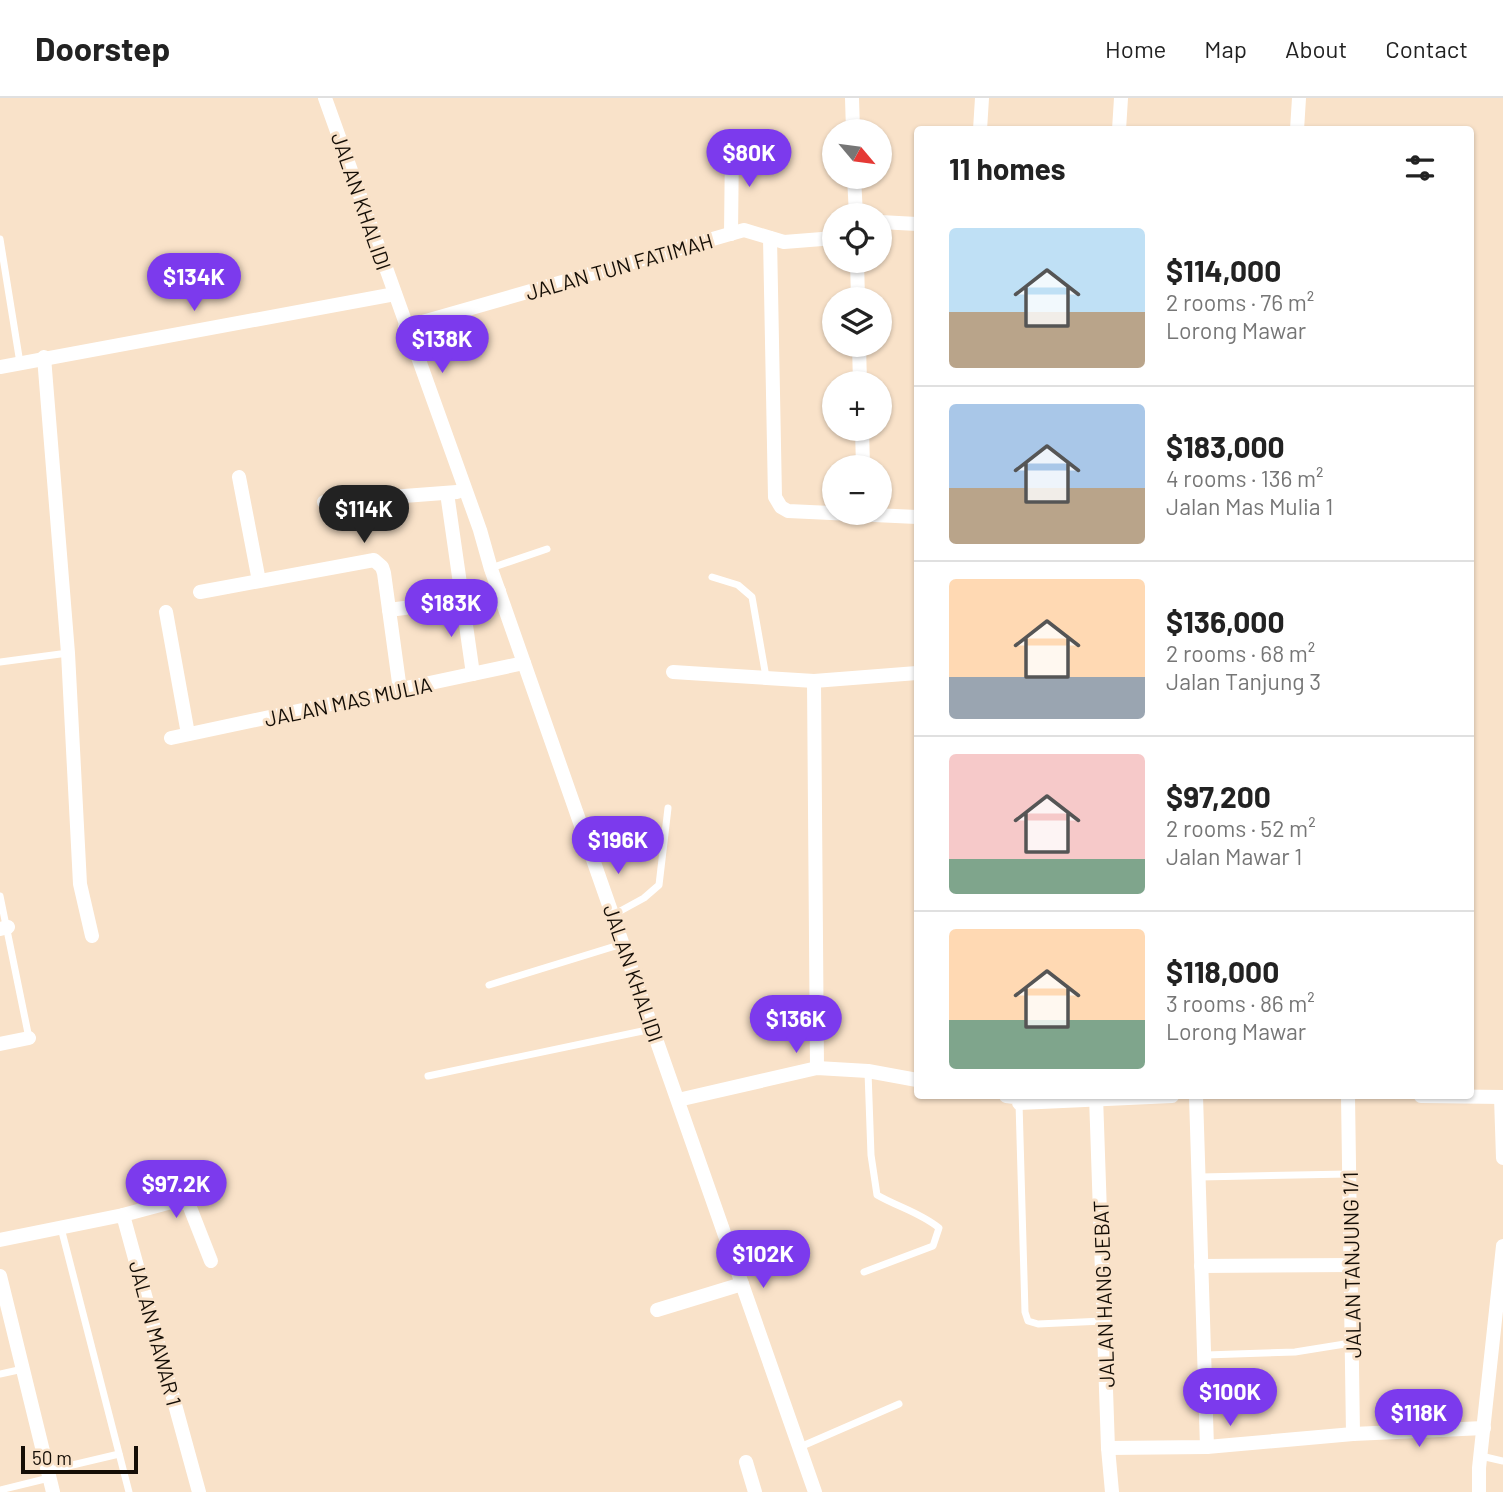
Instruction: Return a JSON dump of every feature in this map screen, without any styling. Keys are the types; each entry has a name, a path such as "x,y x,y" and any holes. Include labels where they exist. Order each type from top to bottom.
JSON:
{"street":[{"name":"JALAN KHALIDI","path":"325,98 480,530 491,569 815,1492"},
{"path":"848,98 851,119"},
{"path":"980,126 982,98"},
{"path":"1119,126 1121,98"},
{"path":"1297,126 1298,98"},
{"path":"731,234 732,144"},
{"path":"892,223 914,224"},
{"name":"JALAN TUN FATIMAH","path":"405,327 744,230 784,242 822,239"},
{"path":"770,238 775,497 788,512 822,513"},
{"path":"0,367 395,294"},
{"path":"44,357 68,653 80,884 92,936"},
{"path":"239,477 259,581"},
{"path":"324,502 465,492"},
{"path":"447,493 473,674"},
{"path":"892,516 914,517"},
{"path":"454,535 480,530"},
{"path":"200,592 374,561 382,567 400,690"},
{"path":"389,610 464,600 499,591"},
{"path":"166,612 188,734"},
{"name":"JALAN MAS MULIA","path":"172,738 524,663"},
{"path":"673,672 814,681 914,673"},
{"path":"814,681 817,1068"},
{"path":"0,1044 29,1038"},
{"path":"678,1100 817,1068 868,1071 914,1079"},
{"path":"1474,1097 1502,1097 1503,1158"},
{"name":"JALAN HANG JEBAT","path":"1096,1099 1108,1448 1112,1492"},
{"path":"1196,1099 1207,1447"},
{"name":"JALAN TANJUNG 1/1","path":"1348,1099 1353,1434"},
{"path":"0,1240 123,1215 179,1200 189,1205 211,1261"},
{"name":"JALAN MAWAR 1","path":"123,1215 199,1492"},
{"path":"1479,1492 1484,1428 1501,1296 1503,1246"},
{"path":"1201,1266 1350,1265"},
{"path":"0,1276 50,1480"},
{"path":"657,1310 743,1283"},
{"path":"1108,1448 1207,1447 1353,1434 1484,1428"},
{"path":"746,1462 755,1492"}],"lane":[{"path":"0,239 20,363"},
{"path":"491,569 547,549"},
{"path":"712,577 738,584 752,597 766,678"},
{"path":"0,662 68,653"},
{"path":"613,915 644,898 659,885 668,808"},
{"path":"0,897 4,928 29,1038"},
{"path":"489,985 622,944"},
{"path":"428,1076 653,1028"},
{"path":"864,1272 933,1246 939,1228 926,1217 899,1208 877,1195 871,1155 868,1071"},
{"path":"1018,1099 1025,1312 1028,1321 1038,1324 1104,1321"},
{"path":"1200,1177 1349,1174"},
{"path":"61,1228 129,1492"},
{"path":"1206,1355 1295,1352 1352,1343"},
{"path":"0,1374 24,1368"},
{"path":"800,1447 899,1404"},
{"path":"0,1490 50,1480 119,1454"},
{"path":"1481,1455 1503,1461"}]}
